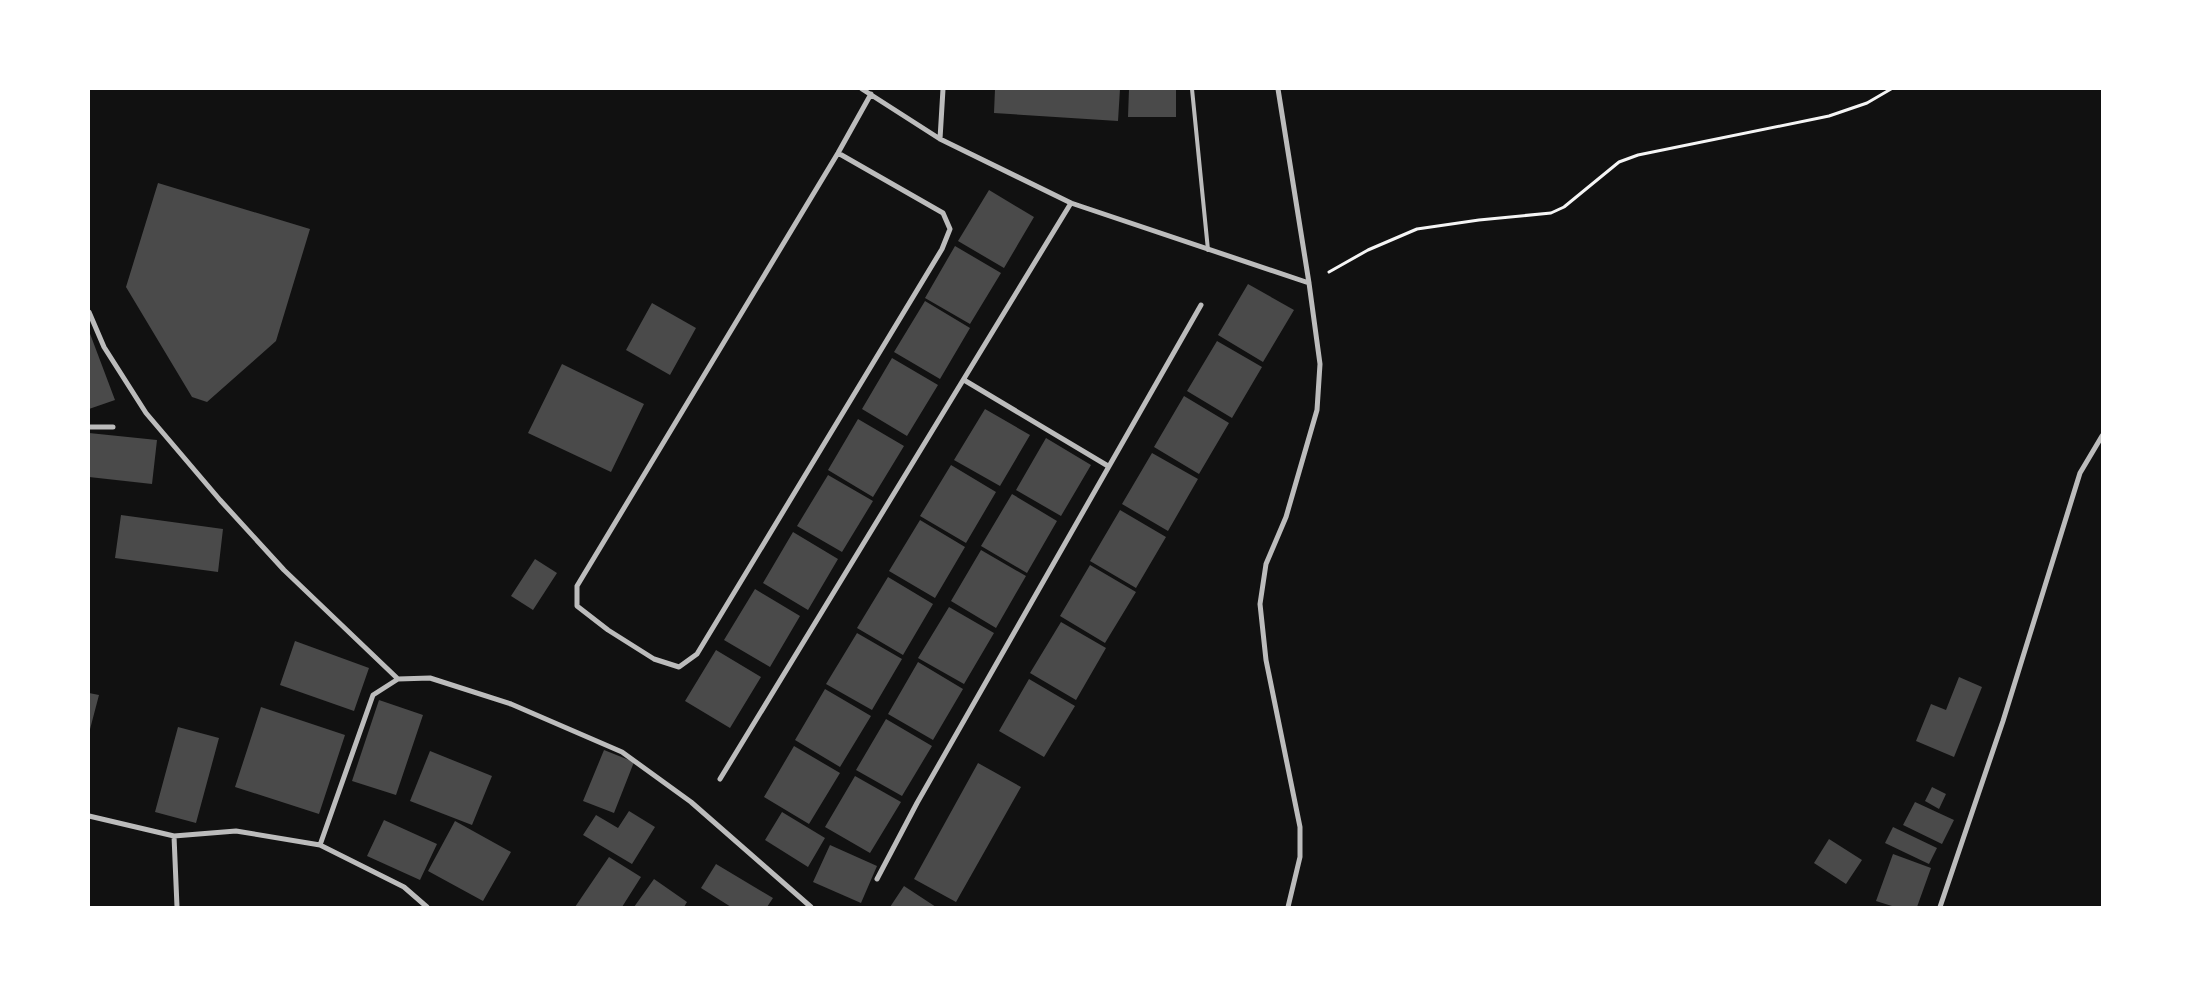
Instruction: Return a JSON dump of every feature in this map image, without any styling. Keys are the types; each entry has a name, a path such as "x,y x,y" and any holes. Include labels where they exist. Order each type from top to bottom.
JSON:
{"street":[{"path":"862,89 940,139 1071,203 1309,283"},
{"path":"940,139 943,89"},
{"path":"1278,89 1320,364 1318,410 1286,517 1266,564 1260,604 1266,660 1300,827 1300,857 1288,907"},
{"path":"838,153 943,213 950,230 942,248 697,654 679,668 654,659 608,630 577,606 577,586 838,153 871,94"},
{"path":"720,778 1071,203"},
{"path":"877,879 917,803 1201,305"},
{"path":"89,312 104,348 146,413 220,500 284,570 398,679"},
{"path":"964,380 1108,466"},
{"path":"89,427 113,427"},
{"path":"1940,907 2003,721 2080,473 2102,436"},
{"path":"320,845 373,695 398,679 430,678 511,704 622,752 691,802 811,907"},
{"path":"89,816 174,836 236,831 320,845 404,887 428,907"},
{"path":"174,836 177,907"}],"lane":[{"path":"1192,89 1208,250"}],"path":[{"path":"1309,283 1368,250 1417,230 1479,220 1551,213 1564,207 1619,162 1638,155 1829,116 1867,103 1891,89"}],"building":[{"path":"995,89 1120,89 1118,121 994,113"},
{"path":"1129,89 1176,89 1176,117 1128,117"},
{"path":"158,183 310,229 276,341 207,402 192,397 126,287"},
{"path":"989,190 1034,217 1004,268 958,241"},
{"path":"955,246 1001,273 970,324 925,298"},
{"path":"1248,284 1294,310 1263,362 1218,335"},
{"path":"925,301 970,328 940,379 894,352"},
{"path":"652,303 696,328 670,375 626,350"},
{"path":"89,331 115,400 89,409"},
{"path":"1217,341 1262,367 1232,418 1187,391"},
{"path":"892,358 938,385 907,436 862,409"},
{"path":"562,364 644,404 611,472 528,433"},
{"path":"1184,396 1229,423 1199,474 1154,447"},
{"path":"985,409 1030,435 1000,486 954,460"},
{"path":"858,419 904,446 873,497 828,470"},
{"path":"89,433 157,440 152,484 89,477"},
{"path":"1046,438 1091,465 1061,516 1016,490"},
{"path":"1152,453 1198,479 1168,531 1122,504"},
{"path":"951,465 996,492 966,543 920,516"},
{"path":"828,475 873,501 842,552 797,526"},
{"path":"1012,494 1057,521 1027,573 981,546"},
{"path":"1120,510 1166,537 1136,588 1090,561"},
{"path":"121,515 223,529 218,572 115,558"},
{"path":"920,520 965,547 935,598 889,571"},
{"path":"793,532 838,559 808,610 763,583"},
{"path":"981,550 1026,576 996,628 951,601"},
{"path":"535,559 557,573 533,610 511,596"},
{"path":"1090,565 1136,592 1105,643 1060,616"},
{"path":"888,577 933,604 903,655 857,628"},
{"path":"755,589 800,616 770,667 724,640"},
{"path":"949,607 994,633 964,684 918,658"},
{"path":"1061,622 1106,648 1076,700 1030,673"},
{"path":"857,633 902,659 872,710 826,684"},
{"path":"295,641 369,668 354,711 280,685"},
{"path":"716,650 761,677 730,728 685,701"},
{"path":"918,662 963,689 933,740 888,714"},
{"path":"1959,677 1982,687 1954,757 1916,741 1931,704 1946,710"},
{"path":"1029,679 1075,706 1044,757 999,731"},
{"path":"825,689 871,716 840,767 795,740"},
{"path":"89,693 99,695 89,733"},
{"path":"379,700 423,715 396,795 352,781"},
{"path":"261,707 345,735 319,814 235,787"},
{"path":"886,719 932,746 902,796 856,770"},
{"path":"178,727 219,738 196,823 155,812"},
{"path":"794,746 840,773 809,824 764,797"},
{"path":"604,750 634,762 614,813 583,801"},
{"path":"430,751 492,776 472,825 410,801"},
{"path":"978,763 1021,787 956,902 914,879"},
{"path":"855,776 901,802 870,853 825,827"},
{"path":"1932,787 1946,794 1939,809 1925,801"},
{"path":"1915,802 1954,820 1942,844 1903,825"},
{"path":"629,811 655,827 632,864 583,835 596,815 618,828"},
{"path":"782,812 825,838 808,867 765,840"},
{"path":"384,820 437,844 420,880 367,856"},
{"path":"455,821 511,852 483,901 428,871"},
{"path":"1893,827 1937,848 1929,864 1885,843"},
{"path":"1829,839 1862,860 1846,884 1814,863"},
{"path":"830,845 877,866 861,903 813,882"},
{"path":"1893,854 1931,868 1917,907 1895,907 1876,901"},
{"path":"609,857 641,877 622,907 575,907"},
{"path":"716,864 773,898 767,907 731,907 701,888"},
{"path":"654,879 687,902 684,907 634,907"},
{"path":"904,886 936,907 890,907"}]}
